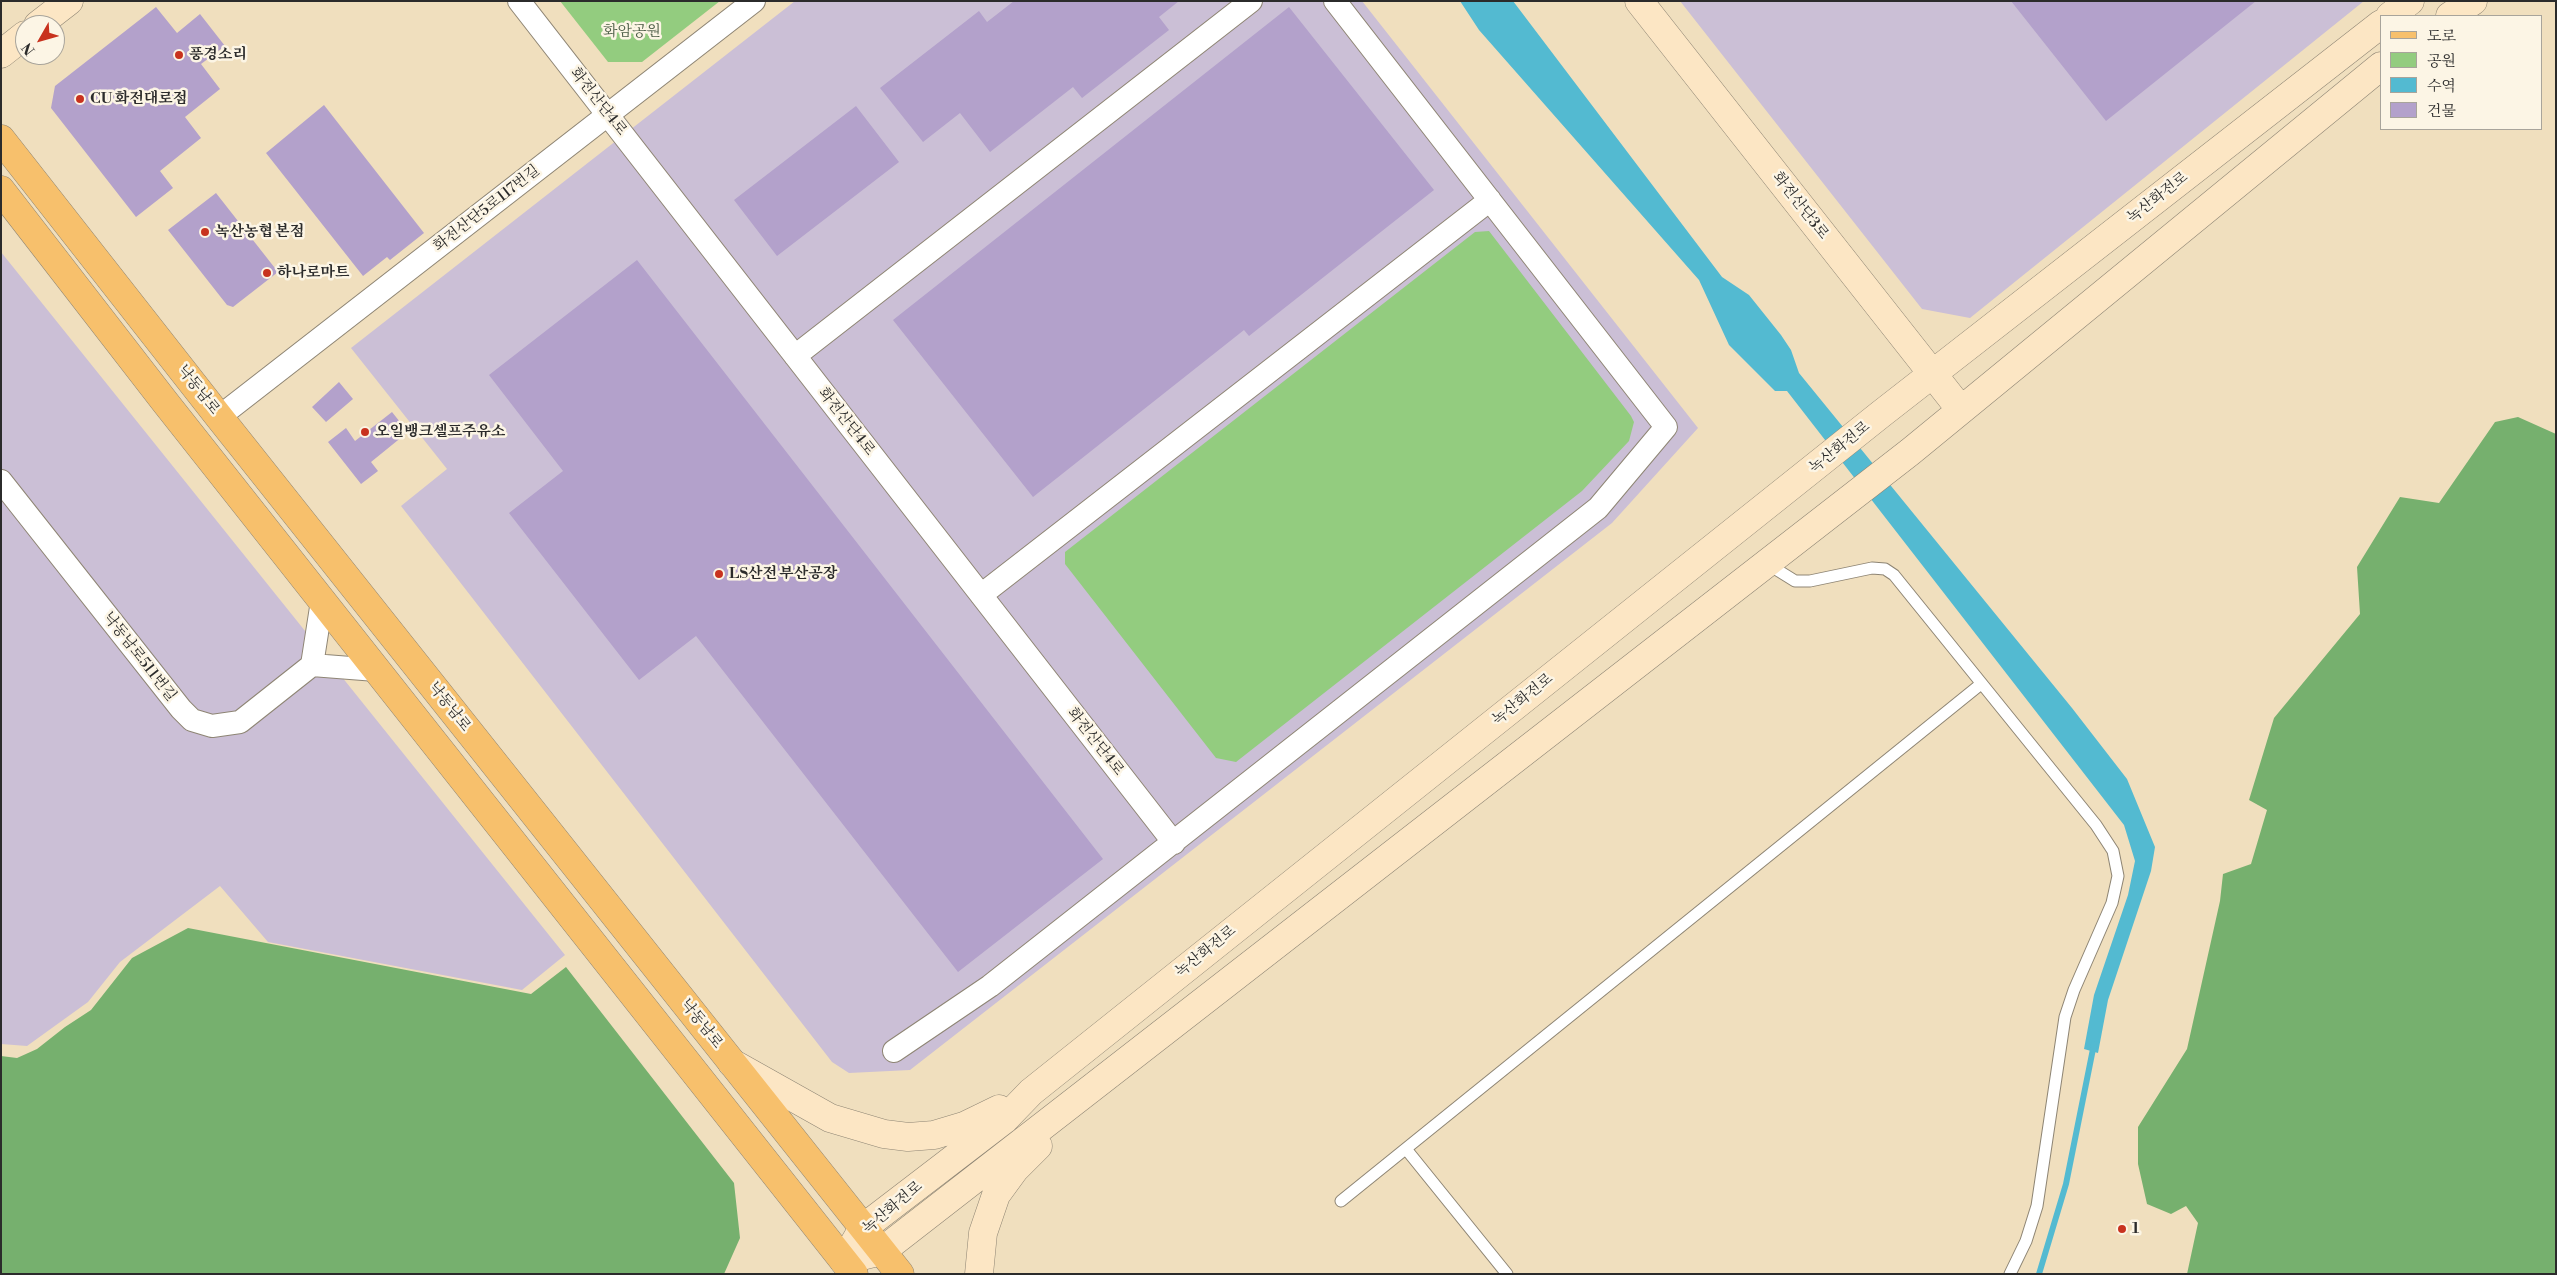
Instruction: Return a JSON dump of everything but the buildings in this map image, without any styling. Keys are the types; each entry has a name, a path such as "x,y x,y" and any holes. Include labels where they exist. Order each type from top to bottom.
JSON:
{"main road":[{"path":"51,15 69,1"},
{"name":"화전산단3로","path":"1639,1 1961,410"},
{"path":"2391,15 2410,1"},
{"path":"2452,15 2473,1"},
{"name":"녹산화전로","path":"844,1270 864,1228 1004,1120 1031,1092 1881,414 2380,25"},
{"path":"1,54 15,43"},
{"name":"녹산화전로","path":"844,1270 882,1251 1910,452 2380,67"},
{"name":"낙동남로","path":"1,139 219,417 900,1274"},
{"path":"1,190 844,1270"},
{"path":"732,1063 830,1118 865,1130 908,1137 934,1134 964,1126 1031,1092"},
{"path":"979,1274 983,1233 996,1195 1015,1169 1098,1082"}],"street":[{"name":"화전산단4로","path":"520,1 1174,843"},
{"name":"화전산단5로117번길","path":"219,417 754,1"},
{"path":"795,356 1251,1"},
{"path":"894,1051 990,986 1598,508 1666,427 1335,1"},
{"path":"981,595 1490,200"},
{"name":"낙동남로511번길","path":"1,481 181,709 192,720 212,726 240,722 312,665"},
{"path":"322,601 312,665 376,670"}],"lane":[{"path":"1766,563 1795,581 1810,581 1872,568 1885,569 1894,575 2096,825 2113,851 2118,876 2112,903 2074,990 2065,1017 2037,1206 2026,1241 2010,1274"},
{"path":"1342,1201 1981,684"},
{"path":"1406,1149 1507,1274"}],"shaded area":[{"path":"795,1 1362,1 1698,428 1612,523 910,1070 849,1073 832,1062 401,506 447,469 351,348"},
{"path":"1680,1 2364,1 1970,318 1922,309"},
{"path":"1,252 565,955 522,990 268,942 220,886 120,962 88,1002 27,1046 1,1044"}],"green space":[{"name":"화암공원","path":"560,1 720,1 642,62 608,62"},
{"path":"1489,231 1631,416 1634,422 1629,441 1582,491 1236,762 1216,758 1065,564 1065,552 1475,232"},
{"path":"2518,417 2556,434 2556,1274 2187,1274 2198,1223 2186,1206 2171,1214 2147,1204 2138,1164 2138,1127 2187,1049 2220,901 2223,874 2251,864 2267,810 2249,800 2274,718 2360,614 2357,567 2400,497 2439,503 2495,422"},
{"path":"188,928 531,994 566,967 734,1183 740,1238 724,1274 1,1274 1,1056 17,1058 37,1049 91,1010 132,958"}],"water":[{"path":"1460,1 1513,1 1722,277 1749,295 1791,350 1799,373 2072,708 2127,779 2155,847 2151,871 2108,1000 2098,1053 2084,1049 2094,995 2128,895 2135,861 2124,825 1787,391 1775,391 1729,345 1699,280 1479,30"}],"waterway":[{"path":"2039,1274 2066,1184 2094,1044"}],"place":[{"name":"풍경소리","path":"179,55"},
{"name":"CU 화전대로점","path":"80,99"},
{"name":"녹산농협 본점","path":"205,232"},
{"name":"하나로마트","path":"267,273"},
{"name":"오일뱅크셀프주유소","path":"365,432"},
{"name":"LS산전 부산공장","path":"719,574"},
{"name":"1","path":"2122,1229"}]}
